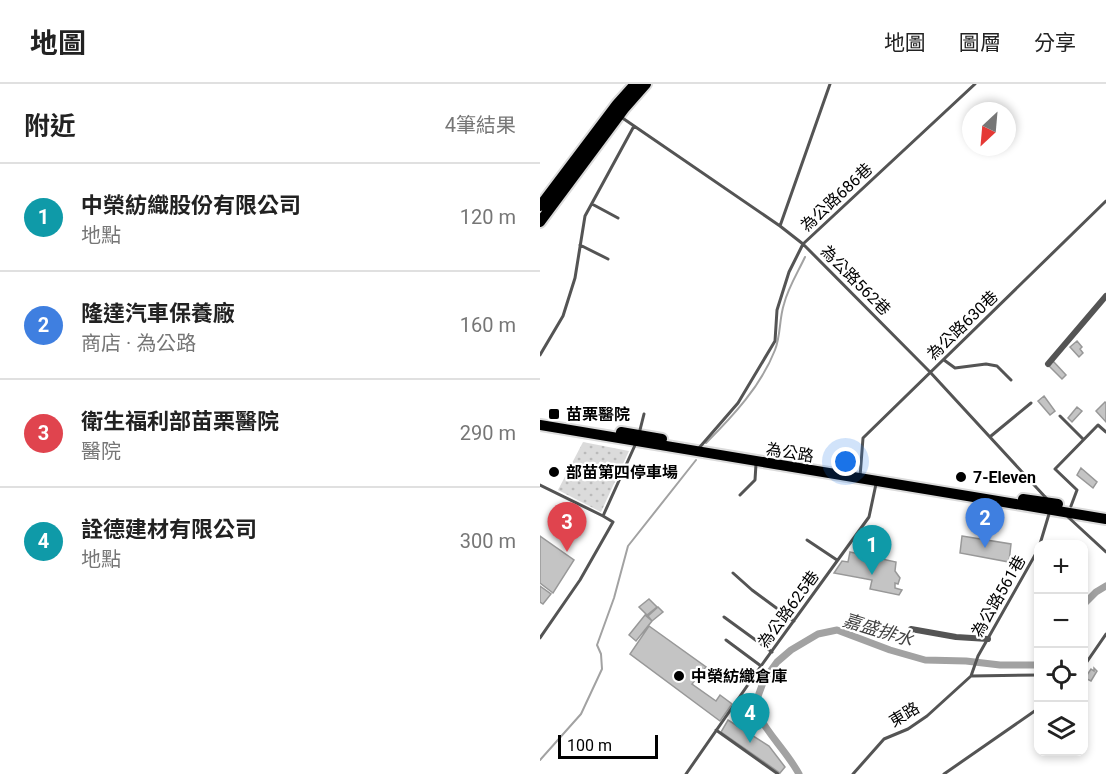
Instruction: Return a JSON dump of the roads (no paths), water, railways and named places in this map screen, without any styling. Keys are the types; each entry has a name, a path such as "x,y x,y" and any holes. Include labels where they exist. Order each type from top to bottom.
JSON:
{"main road":[{"path":"540,222 635,84"},
{"path":"540,206 615,113 646,84"},
{"name":"為公路","path":"540,418 638,439"},
{"name":"為公路","path":"540,425 1050,507 1106,512"},
{"name":"為公路","path":"698,449 756,462 860,475"},
{"name":"為公路","path":"1067,509 1106,519"}],"street":[{"path":"1048,364 1106,296"},
{"path":"911,629 956,637 987,639"}],"lane":[{"path":"780,226 830,84"},
{"name":"為公路686巷","path":"698,449 738,403 775,341 777,310 789,272 803,244 975,84"},
{"name":"為公路562巷","path":"615,113 803,244 991,436 1050,507"},
{"path":"540,355 563,316 575,278 585,216 634,126"},
{"name":"為公路630巷","path":"860,475 863,438 1106,201"},
{"path":"592,204 618,218"},
{"path":"580,244 608,259"},
{"path":"944,360 955,368 986,364 998,366 1011,380"},
{"path":"991,436 1032,403"},
{"path":"603,516 638,439 644,414"},
{"path":"1060,416 1083,439"},
{"path":"1106,432 1098,426 1055,470 1077,490 1067,509 1073,524 1106,552"},
{"path":"740,495 755,480 756,462"},
{"name":"為公路625巷","path":"686,774 869,517 877,478"},
{"path":"540,484 613,522 580,580 540,638"},
{"name":"為公路561巷","path":"1041,540 1050,507"},
{"path":"807,540 837,560"},
{"name":"為公路561巷","path":"971,676 977,658 1034,555"},
{"path":"734,573 752,590 794,621"},
{"path":"724,617 772,652"},
{"path":"1088,659 1106,634"},
{"path":"726,640 761,666"},
{"path":"971,676 1034,675"},
{"name":"東路","path":"853,774 884,739 908,729 927,716 971,676"},
{"path":"944,774 1034,711"},
{"path":"716,730 778,774"}],"waterway":[{"path":"706,443 745,400 769,363 777,344 786,298 805,257"},
{"path":"540,760 581,714 602,669 601,654 597,645 614,598 628,546 696,460"},
{"name":"嘉盛排水","path":"1088,600 1106,586"},
{"name":"嘉盛排水","path":"799,774 754,707 764,680 777,662 791,650 818,634 837,630 890,650 925,660 1034,665"}],"place":[{"name":"苗栗醫院","path":"554,414"},
{"name":"部苗第四停車場","path":"554,472"},
{"name":"7-Eleven","path":"961,477"},
{"name":"隆達汽車保養廠","path":"985,548"},
{"name":"衛生福利部苗栗醫院","path":"567,552"},
{"name":"中榮紡織股份有限公司","path":"872,575"},
{"name":"中榮紡織倉庫","path":"679,676"},
{"name":"詮德建材有限公司","path":"750,743"}]}
